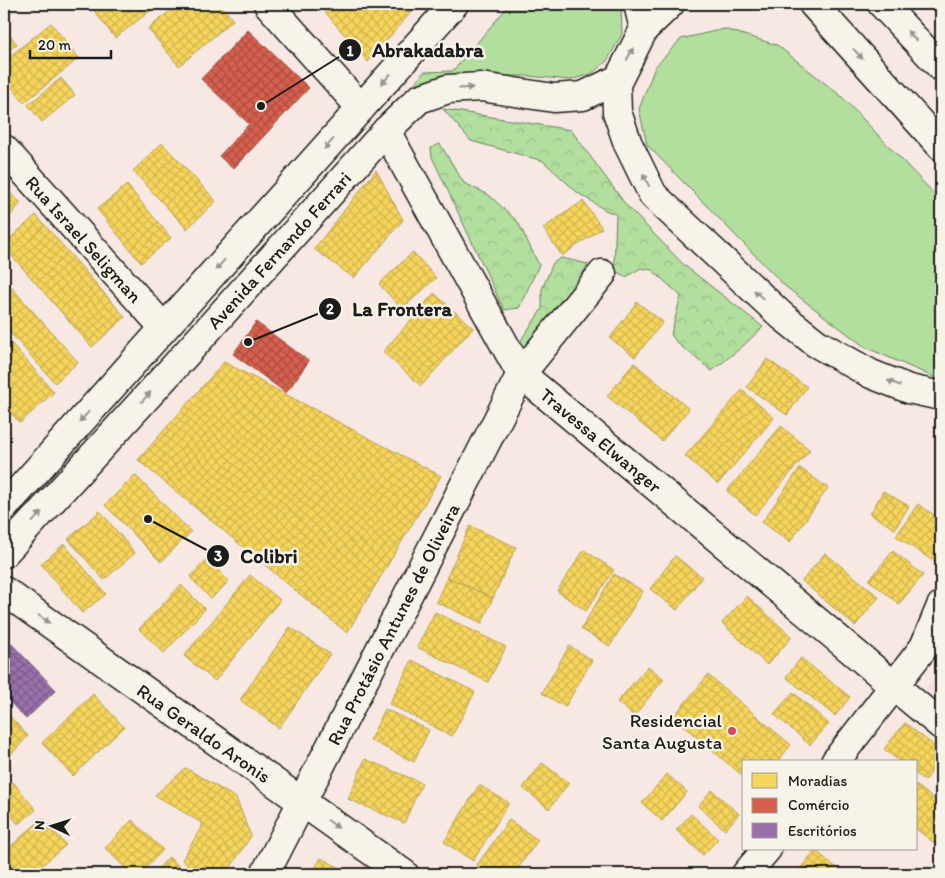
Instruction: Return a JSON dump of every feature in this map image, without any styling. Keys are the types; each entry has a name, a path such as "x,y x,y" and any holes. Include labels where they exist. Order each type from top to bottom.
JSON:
{"main road":[{"path":"268,4 361,108"},
{"name":"Avenida Fernando Ferrari","path":"4,507 454,4"},
{"path":"670,4 641,16 616,80 617,112 628,144 654,195 782,316 816,343 871,374 910,389 941,396"},
{"path":"882,4 941,68"},
{"path":"814,8 941,146"},
{"name":"Avenida Fernando Ferrari","path":"4,553 386,131 419,100 448,89 481,87 554,98 583,96 616,80"},
{"name":"Travessa Elwanger","path":"386,131 521,374 941,725"},
{"name":"Rua Israel Seligman","path":"4,149 164,328"},
{"name":"Rua Protásio Antunes de Oliveira","path":"265,874 521,374 602,274"},
{"name":"Rua Geraldo Aronis","path":"4,591 404,874"},
{"path":"838,760 893,686 933,640 941,606"},
{"path":"746,874 766,850"}],"shaded area":[{"path":"941,670 941,703 925,689"}],"green space":[{"path":"510,4 621,4 622,34 607,61 591,74 570,80 529,76 468,76 414,84 424,72 453,71"},
{"path":"724,29 777,45 841,96 941,201 941,379 865,347 786,287 647,145 639,109 655,67 681,39"},
{"path":"443,109 571,130 626,205 684,265 763,327 712,371 677,343 671,334 681,296 652,270 641,268 626,277 614,270 616,214 605,210 578,193 543,161 471,141"},
{"path":"440,144 464,183 489,195 518,222 539,265 519,308 504,310 432,157 431,148"},
{"path":"561,258 588,264 578,283 533,350 523,348 521,340 542,309 542,289 553,263"}],"building: Moradias":[{"path":"89,4 159,4 115,38"},
{"path":"178,4 220,4 233,20 179,66 148,29"},
{"path":"318,4 418,4 368,62"},
{"path":"51,23 79,58 24,103 4,77 4,61"},
{"path":"4,28 17,44 4,54"},
{"path":"61,78 75,95 42,122 28,105"},
{"path":"162,143 216,201 187,229 133,171"},
{"path":"376,170 403,220 354,278 314,249"},
{"path":"127,185 171,238 141,263 97,209"},
{"path":"4,187 21,203 4,223"},
{"path":"583,201 602,228 562,256 543,228"},
{"path":"36,215 125,317 92,347 4,247 4,244"},
{"path":"413,252 436,278 402,309 379,284"},
{"path":"4,279 78,362 55,383 4,326"},
{"path":"434,293 473,328 421,386 383,352"},
{"path":"637,302 663,322 635,357 610,338"},
{"path":"4,335 54,392 20,423 4,405"},
{"path":"767,359 807,387 787,415 747,387"},
{"path":"224,362 441,476 347,633 138,460"},
{"path":"634,363 689,409 662,441 607,396"},
{"path":"742,390 774,418 718,484 685,456"},
{"path":"781,426 810,450 755,515 727,491"},
{"path":"800,468 828,488 790,542 762,522"},
{"path":"135,475 191,532 161,562 105,505"},
{"path":"883,491 909,506 895,529 870,514"},
{"path":"918,504 941,520 941,556 936,563 896,536"},
{"path":"100,511 135,553 104,580 68,539"},
{"path":"470,526 516,547 493,598 447,577"},
{"path":"64,544 106,594 82,613 41,564"},
{"path":"584,550 614,570 586,611 557,591"},
{"path":"893,551 923,575 899,604 869,580"},
{"path":"825,553 879,597 855,626 802,581"},
{"path":"675,556 702,577 677,610 650,589"},
{"path":"207,559 229,581 211,599 190,577"},
{"path":"614,574 643,591 610,646 581,629"},
{"path":"250,575 280,600 215,681 184,656"},
{"path":"447,577 493,598 482,623 436,602"},
{"path":"181,585 205,609 164,653 139,629"},
{"path":"747,596 792,637 767,665 722,623"},
{"path":"435,612 506,647 488,682 417,647"},
{"path":"290,627 330,654 279,728 240,700"},
{"path":"569,646 592,660 565,707 542,693"},
{"path":"801,658 850,697 835,716 786,677"},
{"path":"412,660 475,692 452,736 389,704"},
{"path":"648,666 664,679 634,716 617,702"},
{"name":"Residencial Santa Augusta","path":"708,675 791,745 779,760 742,760 742,775 673,717"},
{"path":"793,692 829,724 810,745 774,714"},
{"path":"93,694 124,727 73,776 42,743"},
{"path":"385,709 429,730 414,762 370,740"},
{"path":"4,710 28,736 4,762"},
{"path":"905,723 941,751 941,760 925,781 918,776 918,760 898,760 884,749"},
{"path":"365,759 422,783 404,823 348,799"},
{"path":"542,763 569,783 549,809 523,788"},
{"path":"186,768 236,798 251,836 226,874 199,874 182,860 203,824 155,795"},
{"path":"667,774 687,792 662,821 642,803"},
{"path":"13,782 36,810 18,824 4,806 4,789"},
{"path":"941,782 941,794 935,790"},
{"path":"479,785 509,803 473,861 444,842"},
{"path":"918,787 941,804 941,848 918,831"},
{"path":"712,790 739,814 725,830 698,806"},
{"path":"691,814 718,839 703,855 676,830"},
{"path":"43,818 66,845 32,874 4,874 4,852"},
{"path":"132,820 163,850 140,874 131,874 105,848"},
{"path":"509,820 538,840 514,874 490,874 477,865"},
{"path":"815,850 844,874 796,874"},
{"path":"169,857 187,874 153,874"},
{"path":"321,858 352,874 312,874"}],"building: Comércio":[{"path":"248,30 309,88 233,169 219,156 249,124 201,79"},
{"path":"256,322 309,361 286,393 233,354"}],"building: Escritórios":[{"path":"4,636 56,690 26,719 4,696"}],"place":[{"name":"Abrakadabra","path":"261,106"},
{"name":"La Frontera","path":"248,342"},
{"name":"Colibri","path":"148,519"},
{"name":"Residencial Santa Augusta","path":"732,731"}]}
